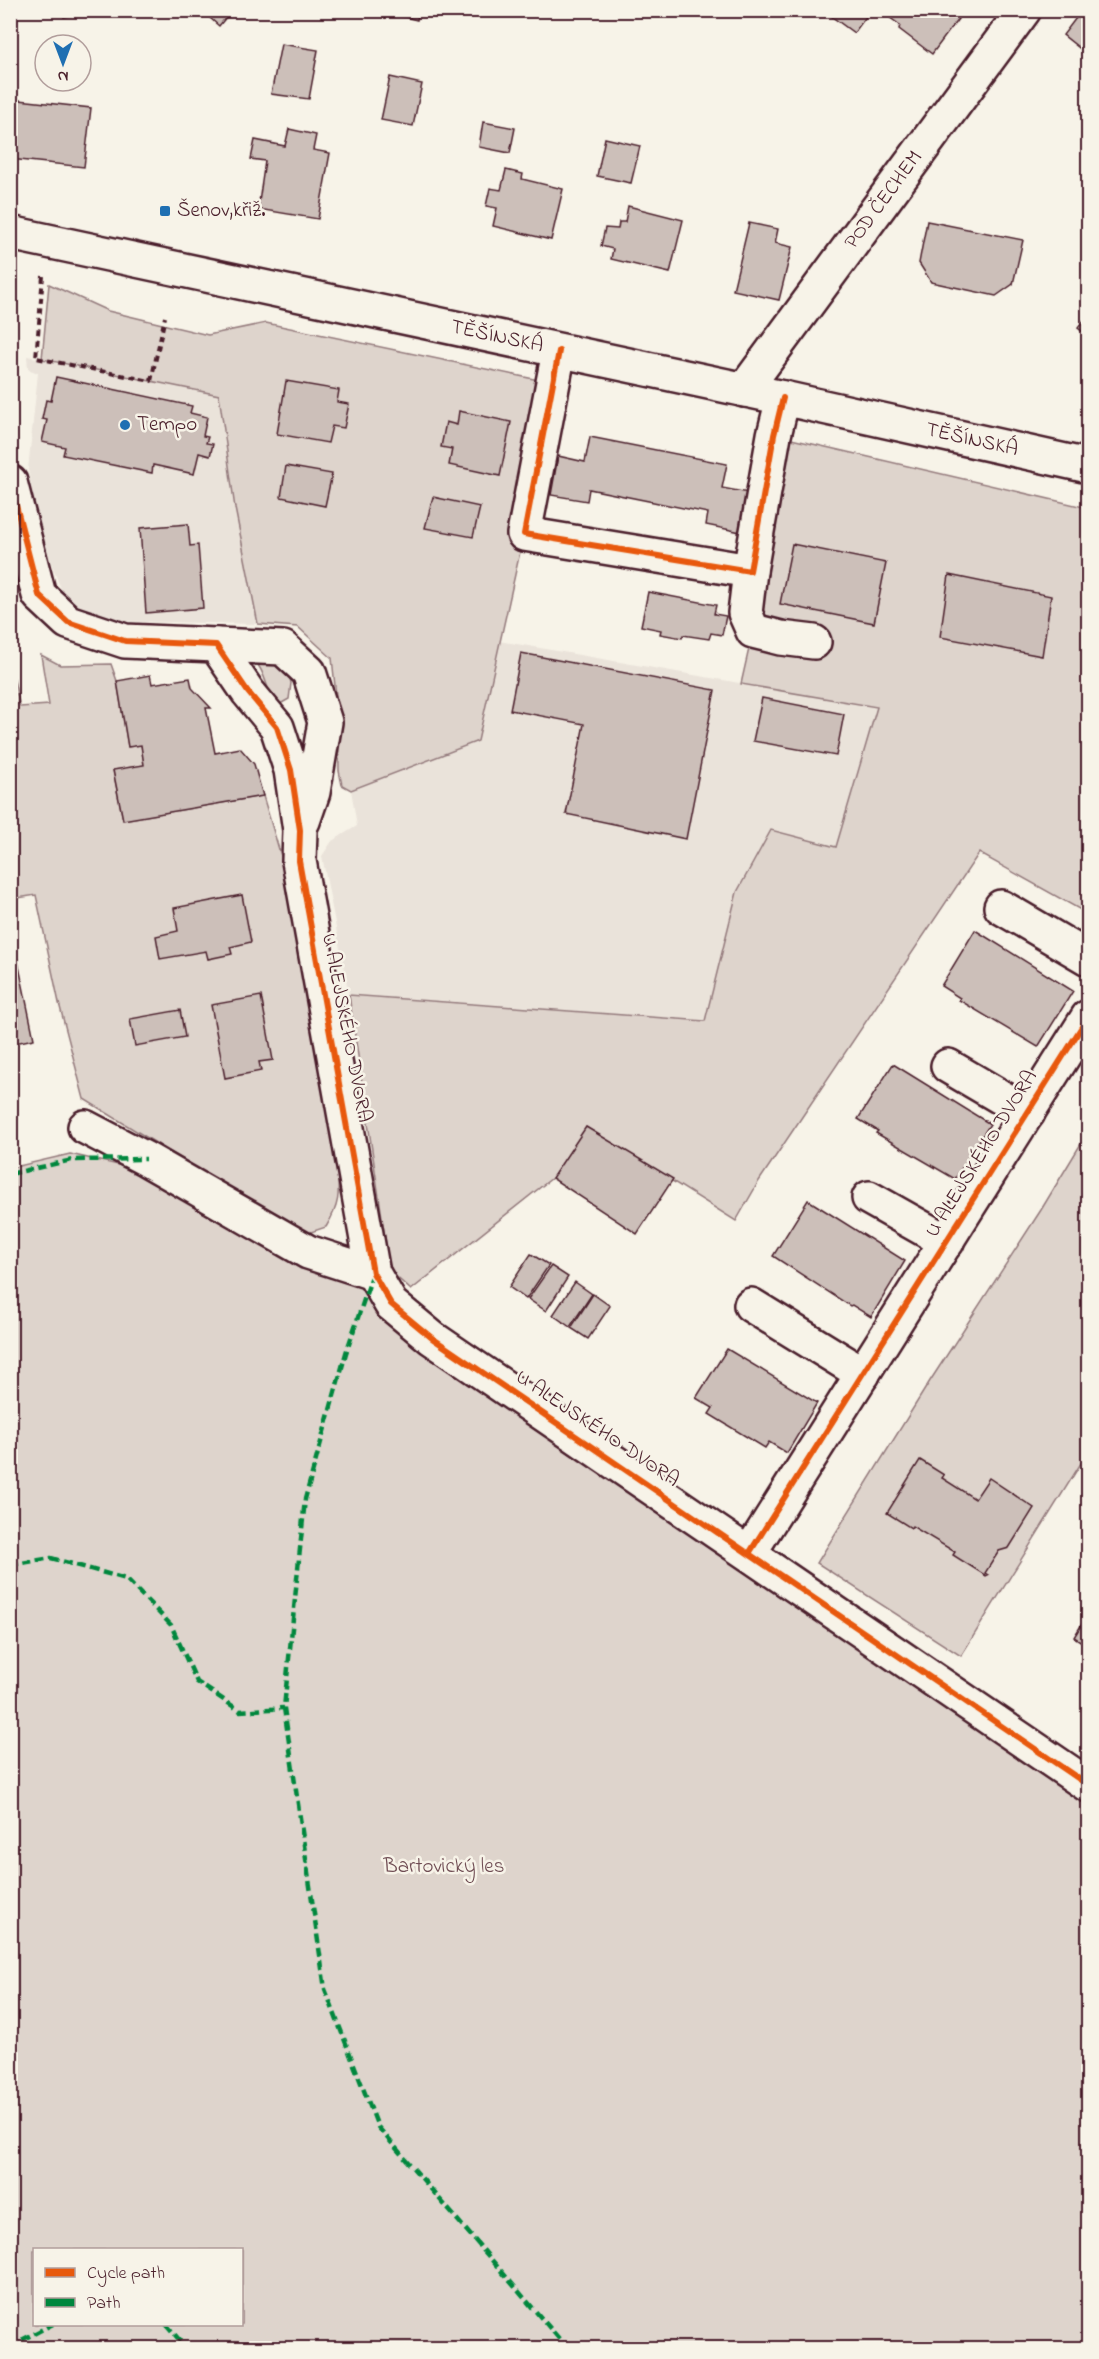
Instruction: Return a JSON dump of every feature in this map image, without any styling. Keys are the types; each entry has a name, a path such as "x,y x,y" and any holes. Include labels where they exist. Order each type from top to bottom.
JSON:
{"street":[{"name":"POD ČECHEM","path":"744,390 1024,10"},
{"name":"TĚŠÍNSKÁ","path":"10,233 783,398 1089,466"},
{"path":"559,351 524,534 750,571"},
{"path":"783,398 774,435 750,571 746,613 753,630 782,638 814,642"},
{"path":"10,482 39,595 68,622 125,641 283,648 309,672 325,722 313,792 300,830"},
{"name":"U ALEJSKÉHO DVORA","path":"216,645 248,692 277,728 291,770 300,830 299,861 373,1273 391,1304 432,1338 750,1552 806,1594 1089,1785"},
{"path":"1001,906 1089,958"},
{"name":"U ALEJSKÉHO DVORA","path":"750,1552 1089,1017"},
{"path":"948,1066 1028,1113"},
{"path":"85,1127 146,1159 308,1252 373,1273"},
{"path":"869,1198 947,1242"},
{"path":"751,1305 863,1374"}],"path":[{"path":"51,242 43,276 36,357 151,381 165,317"}],"shaded area":[{"path":"27,356 219,395 235,508 258,624 107,621 78,606 61,589 40,534 28,470 38,373 28,369"},
{"path":"499,641 877,707 836,847 771,831 737,891 705,1021 349,995 322,856 332,841 357,826 351,790 478,741"}],"green space":[{"path":"49,284 108,311 208,335 266,323 553,383 524,534 478,741 351,790 342,785 339,771 338,714 332,658 298,627 258,624 235,508 219,395 42,359"},
{"path":"774,435 1088,508 1088,914 979,853 759,1181 736,1221 586,1127 552,1178 411,1290 390,1271 349,995 705,1021 737,892 771,830 836,847 877,707 741,684 753,631"},
{"path":"41,655 60,665 111,664 117,681 128,747 141,745 144,765 113,770 123,820 263,796 281,856 337,1165 338,1197 326,1227 308,1233 257,1205 84,1099 59,1003 36,895 11,899 10,662 20,707 49,705"},
{"path":"264,655 287,666 291,683 289,699 280,704 269,691 258,665"},
{"path":"1088,1132 1088,1452 961,1656 817,1563"},
{"name":"Bartovický les","path":"70,1154 136,1169 330,1278 373,1273 391,1304 1088,1784 1088,2348 11,2348 10,1168"}],"building":[{"path":"63,10 93,10 94,11 64,17"},
{"path":"201,10 232,10 219,26"},
{"path":"377,10 419,10 417,20"},
{"path":"835,10 871,10 854,33 831,16"},
{"path":"894,10 948,10 958,19 932,54 899,29 900,25 889,17"},
{"path":"1082,10 1088,10 1088,55 1063,35"},
{"path":"281,44 318,50 309,99 271,94"},
{"path":"390,77 422,84 413,126 381,120"},
{"path":"10,99 91,108 84,167 10,159"},
{"path":"483,122 515,128 510,153 479,147"},
{"path":"289,129 316,135 313,150 330,153 318,219 258,209 265,161 251,159 255,140 285,146"},
{"path":"605,138 640,146 631,183 597,176"},
{"path":"506,170 523,174 522,179 563,189 551,240 493,226 497,208 486,206 490,188 501,190"},
{"path":"628,206 683,220 670,273 611,259 613,249 601,246 605,228 618,229 619,222 625,222"},
{"path":"927,221 1023,240 1013,284 996,296 931,282 919,263"},
{"path":"749,223 778,229 775,243 792,247 779,300 733,290"},
{"path":"1088,315 1088,336 1078,328"},
{"path":"56,377 192,406 190,413 207,417 203,436 208,437 206,443 213,444 210,456 199,453 194,474 153,465 152,473 63,455 65,447 42,442 47,420 42,419 46,400 51,401"},
{"path":"286,381 339,390 337,402 349,404 344,428 332,426 328,443 277,434"},
{"path":"459,411 511,422 500,476 449,465 452,449 441,447 446,422 457,425"},
{"path":"590,437 727,464 722,488 749,493 741,532 706,525 708,513 589,489 587,501 551,495 558,456 585,462"},
{"path":"286,466 332,474 325,506 281,497"},
{"path":"433,497 480,507 473,537 425,528"},
{"path":"188,524 190,546 198,545 203,608 146,613 140,528"},
{"path":"792,544 886,563 874,623 780,604"},
{"path":"949,575 1051,596 1042,656 940,637"},
{"path":"648,592 716,605 714,614 726,616 722,635 711,633 709,639 683,635 682,638 660,634 661,630 641,626"},
{"path":"521,653 715,690 686,839 566,814 584,724 510,710"},
{"path":"150,675 152,684 190,678 192,688 211,708 206,708 215,753 240,748 254,764 263,796 123,820 113,770 144,765 141,745 128,747 117,681"},
{"path":"762,698 844,714 836,756 753,741"},
{"path":"242,895 251,942 230,947 232,954 208,959 206,951 160,959 156,936 178,931 174,908"},
{"path":"10,923 34,1039 10,1044"},
{"path":"975,930 1073,991 1038,1047 959,1000 960,998 941,986"},
{"path":"261,996 273,1060 259,1062 261,1071 225,1078 211,1005"},
{"path":"180,1010 185,1037 135,1046 130,1019"},
{"path":"893,1064 990,1124 955,1179 876,1133 878,1131 858,1119"},
{"path":"586,1127 673,1179 637,1234 552,1178"},
{"path":"808,1200 905,1261 871,1317 773,1256"},
{"path":"531,1254 549,1265 526,1299 509,1287"},
{"path":"551,1266 568,1277 546,1311 528,1299"},
{"path":"575,1282 592,1294 570,1327 553,1315"},
{"path":"593,1294 610,1306 588,1339 571,1328"},
{"path":"727,1349 817,1403 787,1453 769,1442 765,1448 709,1414 713,1408 696,1398"},
{"path":"920,1460 944,1475 942,1478 975,1499 989,1478 1034,1508 1009,1548 999,1551 985,1573 988,1575 986,1576 953,1555 955,1552 887,1513"},
{"path":"1088,1614 1088,1646 1074,1637"}],"marked path":[{"path":"10,1174 72,1160 146,1159"},
{"path":"373,1273 346,1353 305,1499 284,1708 325,1989 378,2127 567,2348"},
{"path":"10,1565 51,1558 126,1579 171,1625 197,1682 240,1711 284,1708"},
{"path":"10,2346 49,2326"},
{"path":"168,2326 186,2348"}],"cycle path":[{"path":"559,351 524,534 750,571 774,435 783,398"},
{"path":"10,482 39,595 68,622 125,641 216,645 248,692 277,727 291,770 300,830 299,861 373,1273 391,1304 432,1338 1088,1785"},
{"path":"750,1552 1088,1017"}],"place":[{"name":"Šenov,křiž.","path":"165,211"},
{"name":"Tempo","path":"125,425"}]}
